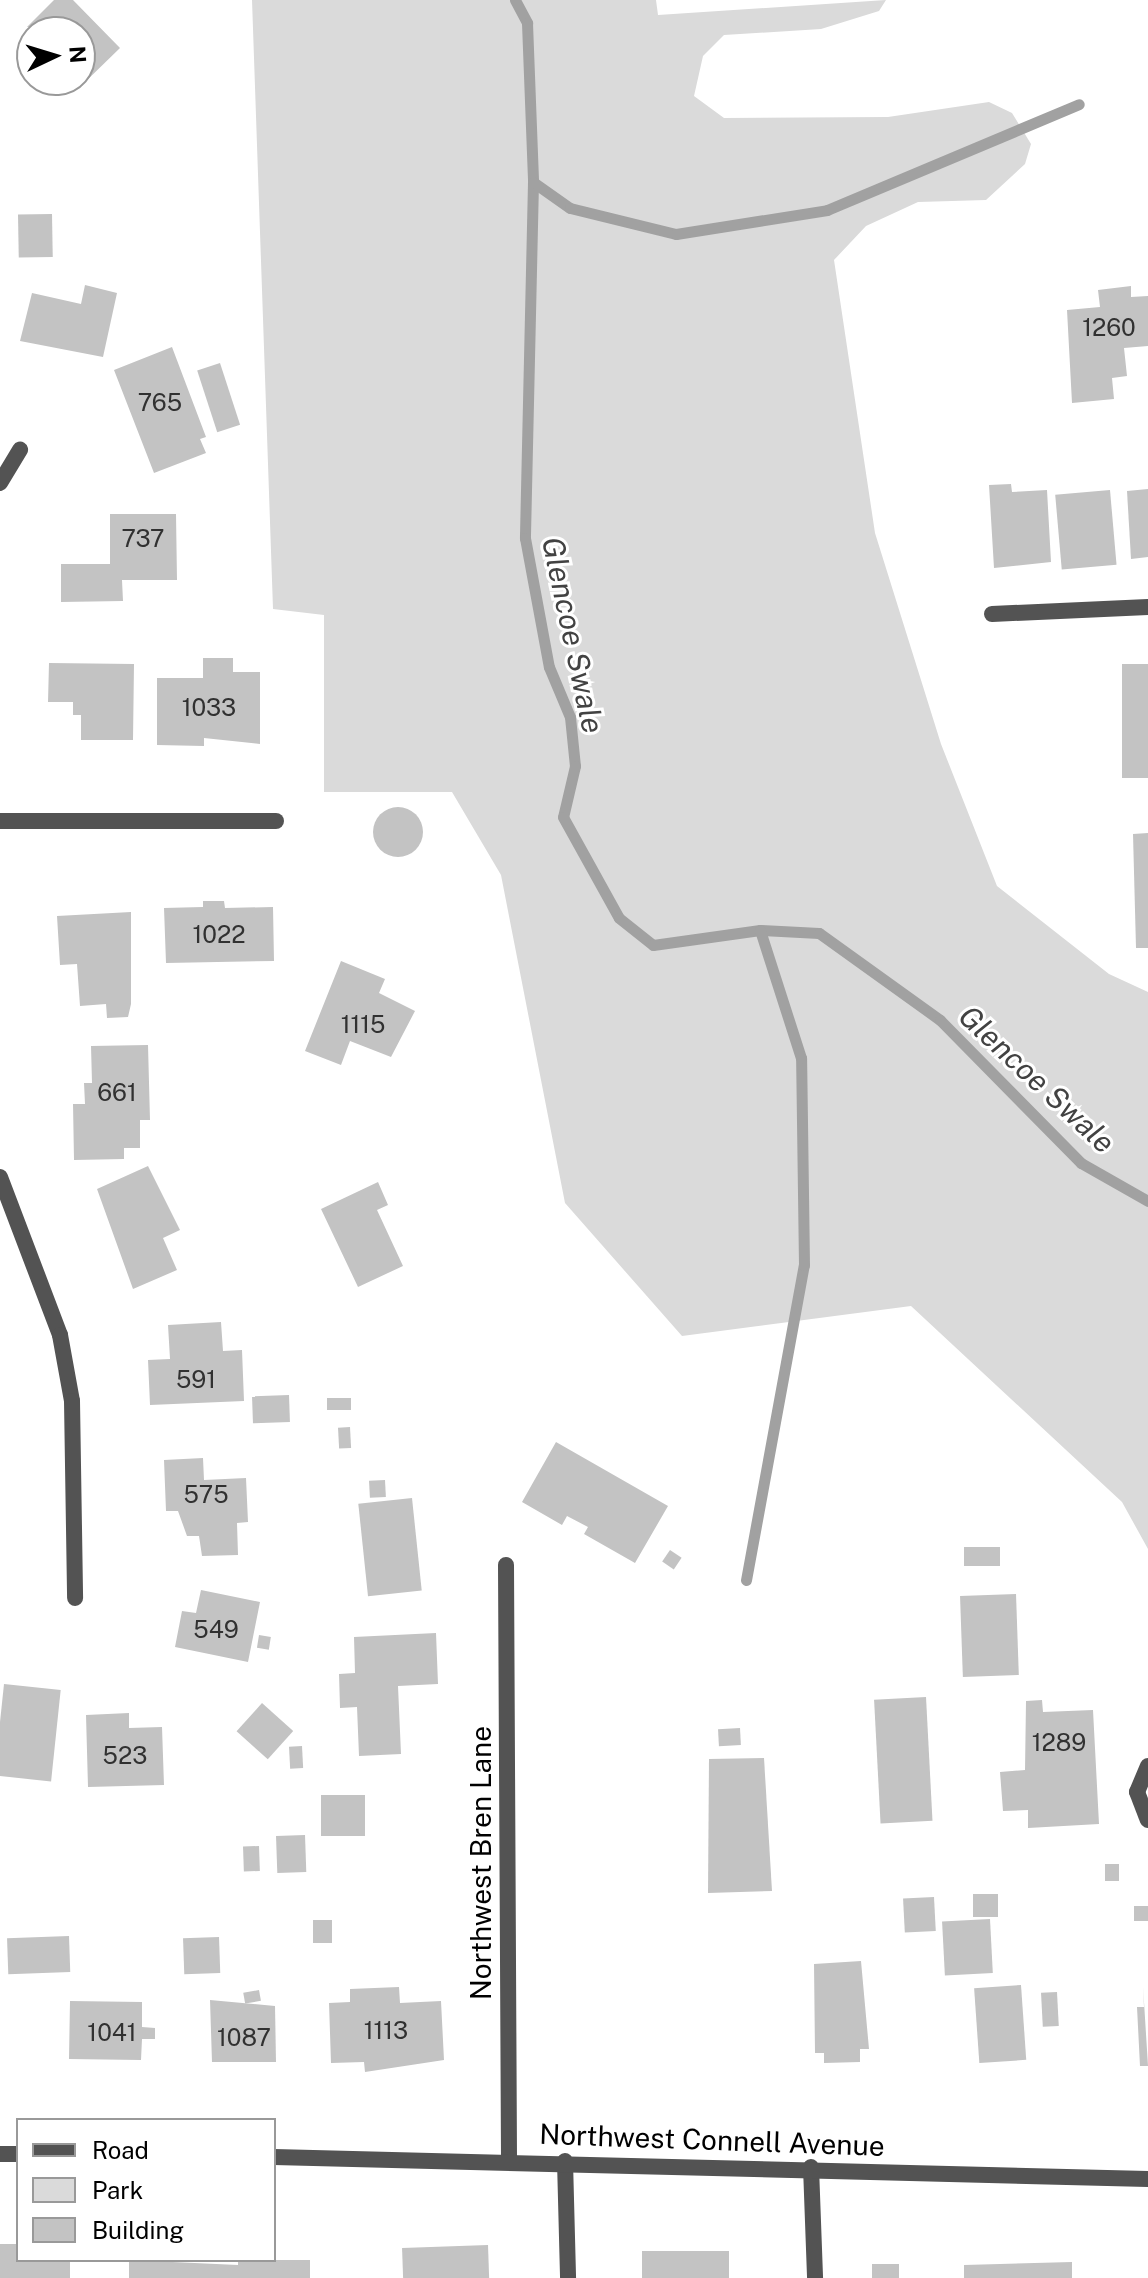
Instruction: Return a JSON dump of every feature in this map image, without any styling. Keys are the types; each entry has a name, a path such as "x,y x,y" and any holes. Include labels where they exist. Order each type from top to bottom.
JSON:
{"street":[{"path":"0,483 20,450"},
{"path":"992,614 1148,607"},
{"path":"0,821 276,821"},
{"path":"0,1177 65,1361 72,1401 75,1598"},
{"name":"Northwest Bren Lane","path":"506,1565 509,2160"},
{"path":"1148,1766 1137,1792 1148,1820"},
{"name":"Northwest Connell Avenue","path":"276,2157 811,2167 1148,2179"},
{"path":"565,2161 568,2278"},
{"path":"811,2167 815,2278"}],"green space":[{"path":"252,0 656,0 658,15 886,0 879,11 821,29 724,35 703,56 694,96 724,118 888,117 989,102 1012,113 1031,144 1025,164 986,200 918,202 866,226 834,260 875,533 941,744 997,886 1109,974 1148,992 1148,1549 1122,1502 911,1306 682,1336 565,1203 501,875 452,792 324,792 324,615 273,609"}],"building":[{"path":"54,0 73,0 89,16 38,16"},
{"path":"96,23 120,48 96,71"},
{"path":"52,214 53,257 19,258 18,215"},
{"path":"85,285 117,293 103,357 20,341 32,293 81,304"},
{"path":"1131,286 1131,297 1148,296 1148,346 1124,348 1127,376 1112,378 1114,399 1072,403 1067,310 1100,307 1098,290"},
{"path":"172,347 206,437 200,439 206,453 154,473 114,370"},
{"path":"220,363 240,425 217,432 197,370"},
{"path":"1011,484 1012,492 1047,490 1051,562 994,568 989,485"},
{"path":"1148,489 1148,557 1131,559 1127,491"},
{"path":"1110,490 1117,565 1062,570 1055,495"},
{"path":"110,514 176,514 177,580 122,580 123,601 61,602 61,564 110,564"},
{"path":"203,658 233,658 233,672 260,672 260,744 204,738 204,746 157,745 157,678 203,678"},
{"path":"49,663 134,664 133,740 81,740 81,715 73,715 73,702 48,702"},
{"path":"1122,664 1148,664 1148,778 1122,778"},
{"path":"398,807 416,814 423,832 416,850 398,857 380,850 373,832 380,814"},
{"path":"1148,833 1148,948 1136,948 1133,834"},
{"path":"203,901 224,901 225,908 273,907 274,961 166,963 164,908 203,907"},
{"path":"131,912 131,1004 128,1017 107,1018 106,1004 80,1006 77,964 60,965 57,916"},
{"path":"341,961 385,979 379,993 415,1011 391,1057 350,1041 341,1065 305,1051"},
{"path":"148,1045 150,1120 140,1120 140,1148 124,1148 124,1159 74,1160 73,1104 85,1104 84,1083 92,1083 91,1046"},
{"path":"148,1166 180,1230 163,1238 177,1270 133,1289 97,1189"},
{"path":"378,1182 388,1205 377,1210 403,1266 358,1287 321,1209"},
{"path":"221,1322 223,1351 242,1350 244,1401 150,1405 148,1360 170,1359 168,1325"},
{"path":"289,1395 290,1422 253,1423 252,1396"},
{"path":"327,1398 351,1398 351,1410 327,1410"},
{"path":"350,1427 351,1448 339,1449 338,1428"},
{"path":"556,1442 668,1506 635,1563 584,1534 588,1527 567,1516 562,1525 522,1502"},
{"path":"203,1458 204,1480 246,1478 248,1522 237,1523 238,1555 202,1556 199,1536 187,1536 178,1511 166,1511 164,1460"},
{"path":"385,1480 386,1497 370,1498 369,1481"},
{"path":"412,1498 422,1590 368,1596 358,1504"},
{"path":"964,1547 1000,1547 1000,1566 964,1566"},
{"path":"670,1550 682,1558 674,1569 662,1562"},
{"path":"201,1590 260,1602 248,1662 175,1647 182,1611 196,1613"},
{"path":"1016,1594 1019,1675 963,1677 960,1596"},
{"path":"436,1633 438,1684 398,1686 401,1754 359,1756 357,1707 340,1708 339,1674 355,1673 354,1637"},
{"path":"259,1635 271,1637 269,1650 257,1648"},
{"path":"4,1684 61,1690 51,1781 0,1776"},
{"path":"926,1697 932,1821 881,1824 874,1700"},
{"path":"1042,1700 1043,1712 1093,1710 1099,1824 1028,1828 1028,1810 1003,1811 1000,1772 1025,1770 1026,1701"},
{"path":"262,1703 293,1731 268,1759 237,1731"},
{"path":"129,1713 129,1728 162,1727 164,1785 88,1787 86,1715"},
{"path":"740,1728 741,1745 719,1746 718,1729"},
{"path":"302,1746 303,1768 290,1769 289,1747"},
{"path":"764,1758 772,1891 708,1893 709,1759"},
{"path":"321,1795 365,1795 365,1836 321,1836"},
{"path":"305,1835 306,1872 277,1873 276,1836"},
{"path":"259,1846 260,1871 244,1872 243,1847"},
{"path":"1105,1864 1119,1864 1119,1881 1105,1881"},
{"path":"973,1894 998,1894 998,1917 973,1917"},
{"path":"934,1897 936,1931 905,1933 903,1899"},
{"path":"1134,1906 1148,1906 1148,1921 1134,1921"},
{"path":"990,1919 993,1973 945,1975 942,1922"},
{"path":"313,1920 332,1920 332,1943 313,1943"},
{"path":"69,1936 70,1972 8,1974 7,1938"},
{"path":"219,1937 220,1973 184,1974 183,1938"},
{"path":"861,1961 869,2049 860,2049 860,2062 824,2063 824,2053 815,2053 814,1964"},
{"path":"1021,1985 1026,2060 979,2063 974,1988"},
{"path":"1143,1986 1148,2066 1140,2066 1137,2007 1144,2007"},
{"path":"399,1987 400,2003 441,2001 444,2060 365,2072 364,2062 331,2063 329,2003 350,2002 350,1989"},
{"path":"259,1990 261,2001 245,2004 243,1993"},
{"path":"1057,1992 1059,2026 1043,2027 1041,1993"},
{"path":"210,2000 275,2006 276,2062 212,2062"},
{"path":"70,2001 142,2002 142,2027 155,2028 155,2039 142,2039 141,2060 69,2059"},
{"path":"0,2244 16,2244 16,2262 70,2262 70,2278 0,2278"},
{"path":"488,2245 489,2278 403,2278 402,2248"},
{"path":"642,2251 729,2251 729,2278 642,2278"},
{"path":"310,2260 310,2278 129,2278 129,2262 238,2265 238,2262"},
{"path":"1072,2262 1072,2278 964,2278 964,2265"},
{"path":"872,2264 899,2264 899,2278 872,2278"}],"waterway":[{"name":"Glencoe Swale","path":"515,0 527,23 533,182 525,538 549,667 570,717 575,766 563,817 619,918 653,945 760,930 819,933 940,1020 1081,1163 1148,1201"},
{"path":"533,182 570,208 676,234 827,210 1079,104"},
{"path":"746,1580 804,1265 801,1058 760,930"}]}
